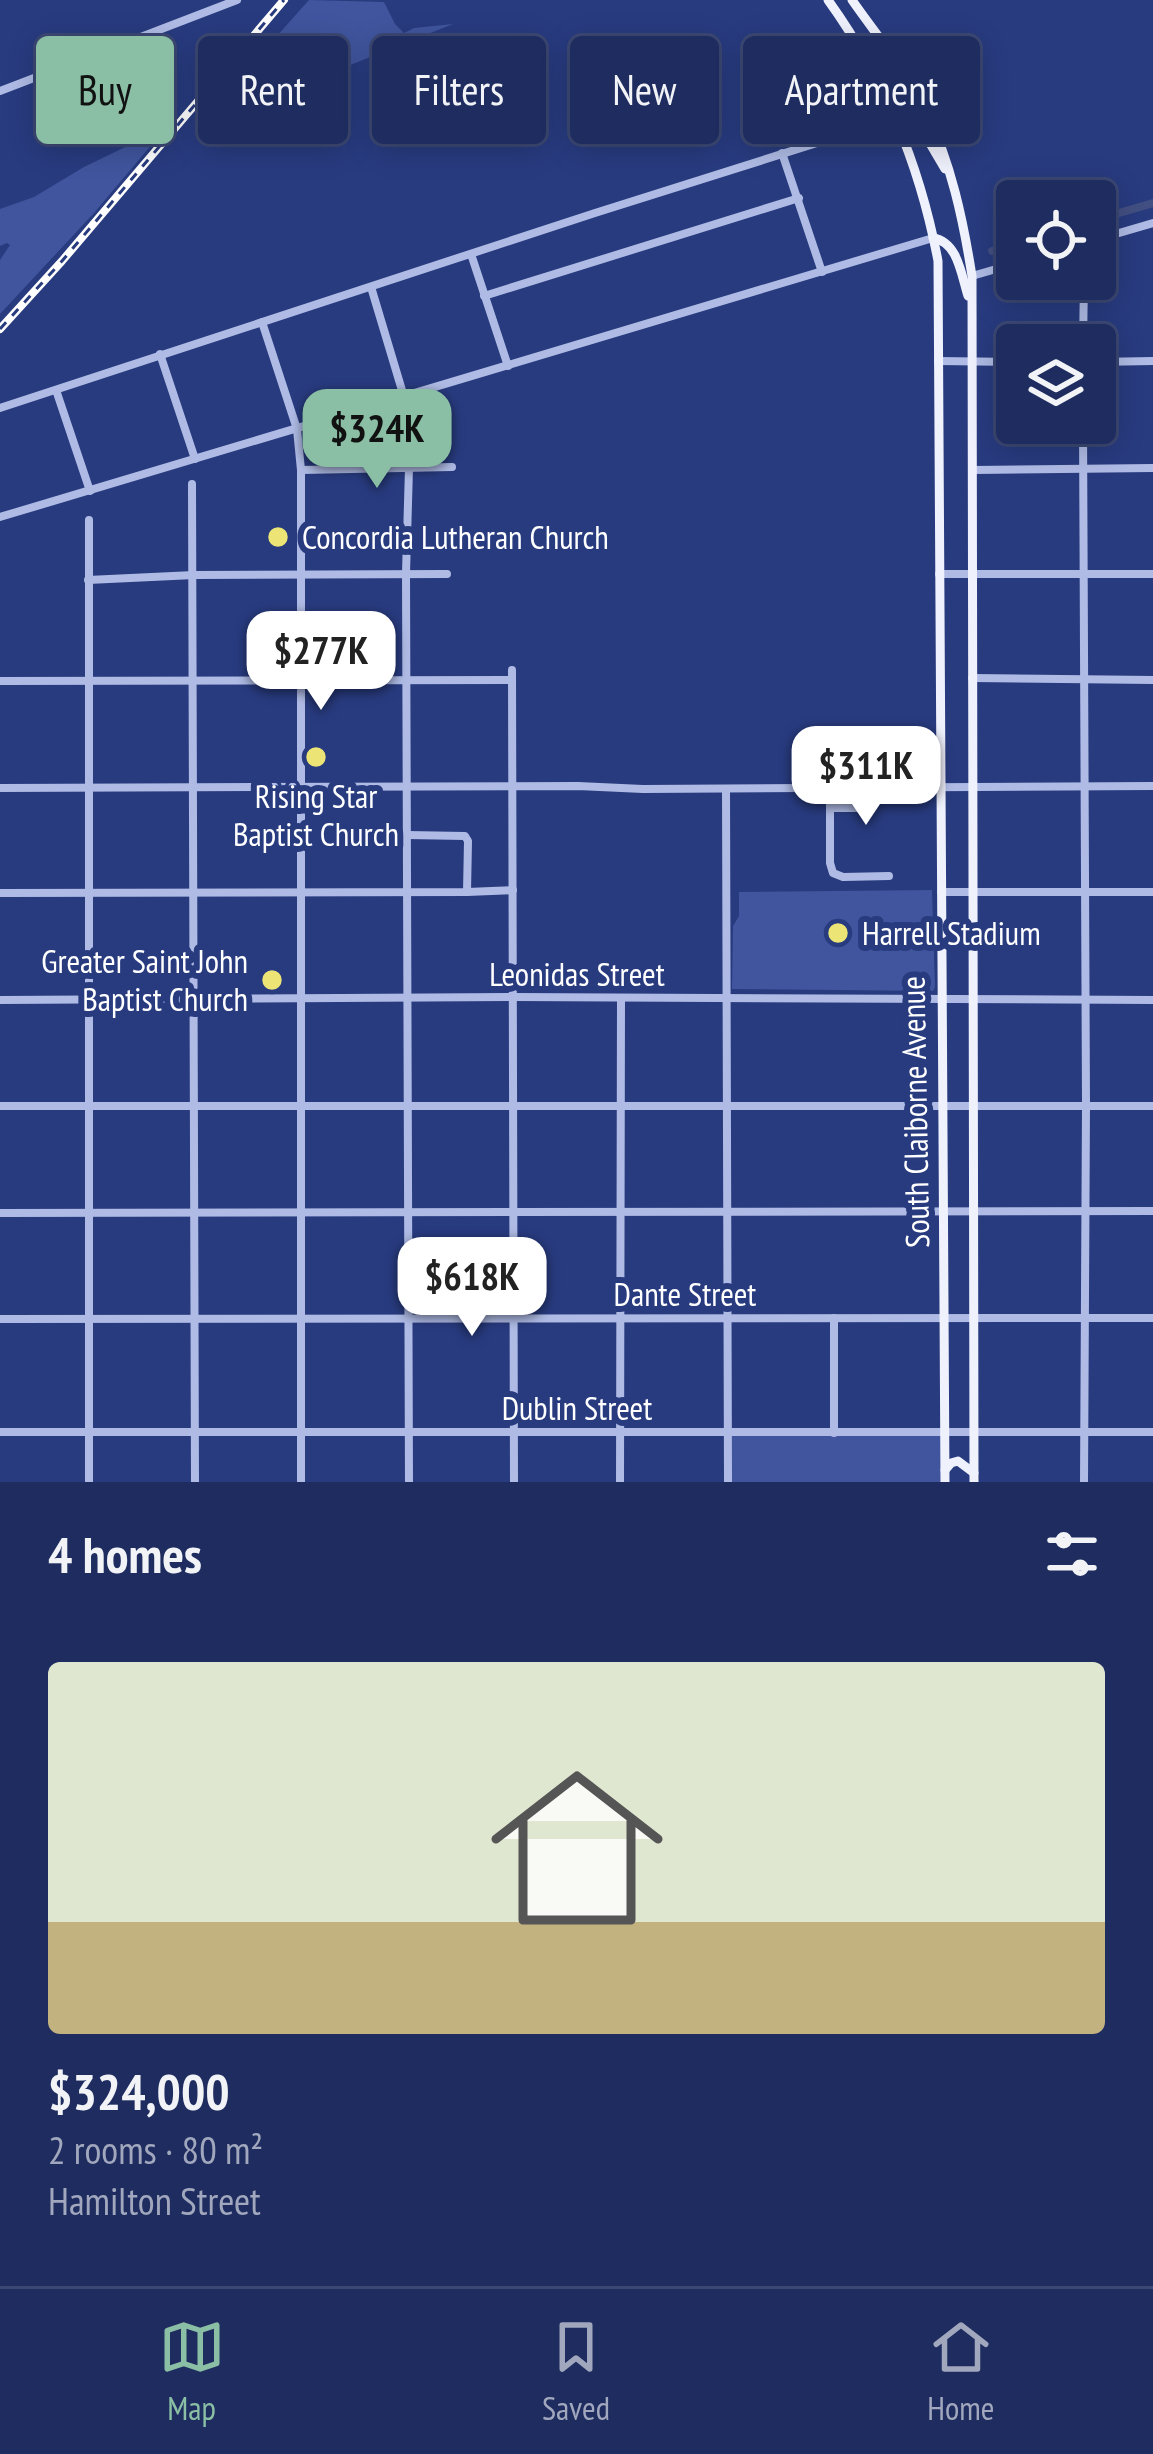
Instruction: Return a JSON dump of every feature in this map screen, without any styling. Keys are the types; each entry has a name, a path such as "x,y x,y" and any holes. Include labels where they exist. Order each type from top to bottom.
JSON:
{"main road":[{"path":"828,0 852,36"},
{"path":"852,0 878,36"},
{"path":"912,144 933,238 950,246 971,304"},
{"path":"930,144 949,172"},
{"path":"931,144 949,172"},
{"name":"South Claiborne Avenue","path":"949,172 962,213 972,276 974,1478"},
{"name":"South Claiborne Avenue","path":"933,238 938,261 945,1476"},
{"path":"945,1476 951,1463 958,1461 974,1478"}],"street":[{"path":"0,92 237,0"},
{"path":"0,408 811,144"},
{"path":"782,153 822,272"},
{"path":"484,296 799,198"},
{"path":"1116,234 1153,223"},
{"path":"0,517 933,238"},
{"path":"471,254 508,366"},
{"path":"972,276 996,269"},
{"path":"371,287 404,397"},
{"path":"262,322 297,429 301,470 302,1482"},
{"path":"160,354 195,459"},
{"path":"938,361 996,362"},
{"path":"1116,362 1153,361"},
{"path":"56,389 90,491"},
{"path":"1082,444 1084,1482"},
{"path":"301,470 452,467"},
{"path":"973,470 1153,468"},
{"path":"409,1482 406,572 410,469"},
{"path":"192,484 196,1482"},
{"path":"88,520 89,1482"},
{"path":"88,580 447,574"},
{"path":"938,574 1153,574"},
{"path":"0,681 406,681 512,675 514,1482"},
{"path":"972,678 1153,680"},
{"path":"0,788 1153,786"},
{"path":"830,808 857,808 879,787"},
{"path":"830,788 833,873 889,876"},
{"path":"726,789 728,1482"},
{"path":"406,835 466,838 466,892"},
{"path":"0,893 513,890"},
{"path":"939,892 1153,892"},
{"path":"620,1482 621,999"},
{"name":"Leonidas Street","path":"0,1000 1153,1000"},
{"path":"0,1106 1153,1106"},
{"path":"0,1213 1153,1211"},
{"path":"834,1318 834,1433"},
{"name":"Dante Street","path":"0,1319 1153,1318"},
{"name":"Dublin Street","path":"0,1432 1153,1432"}],"shaded area":[{"path":"309,0 384,2 404,33 453,24 423,36 372,36 372,56 348,66 348,36 277,36"},
{"path":"131,144 152,144 0,314 0,260 10,245 0,246 0,209 34,197"},
{"name":"Harrell Stadium","path":"932,890 933,991 732,989 739,892"},
{"path":"728,1432 945,1432 945,1482 728,1482"}],"waterway":[{"path":"1116,214 1153,203"},
{"path":"992,251 996,250"}],"railway":[{"path":"0,329 284,0"}],"place":[{"name":"Concordia Lutheran Church","path":"278,537"},
{"name":"Rising Star Baptist Church","path":"316,757"},
{"name":"Harrell Stadium","path":"838,933"},
{"name":"Greater Saint John Baptist Church","path":"272,980"}]}
